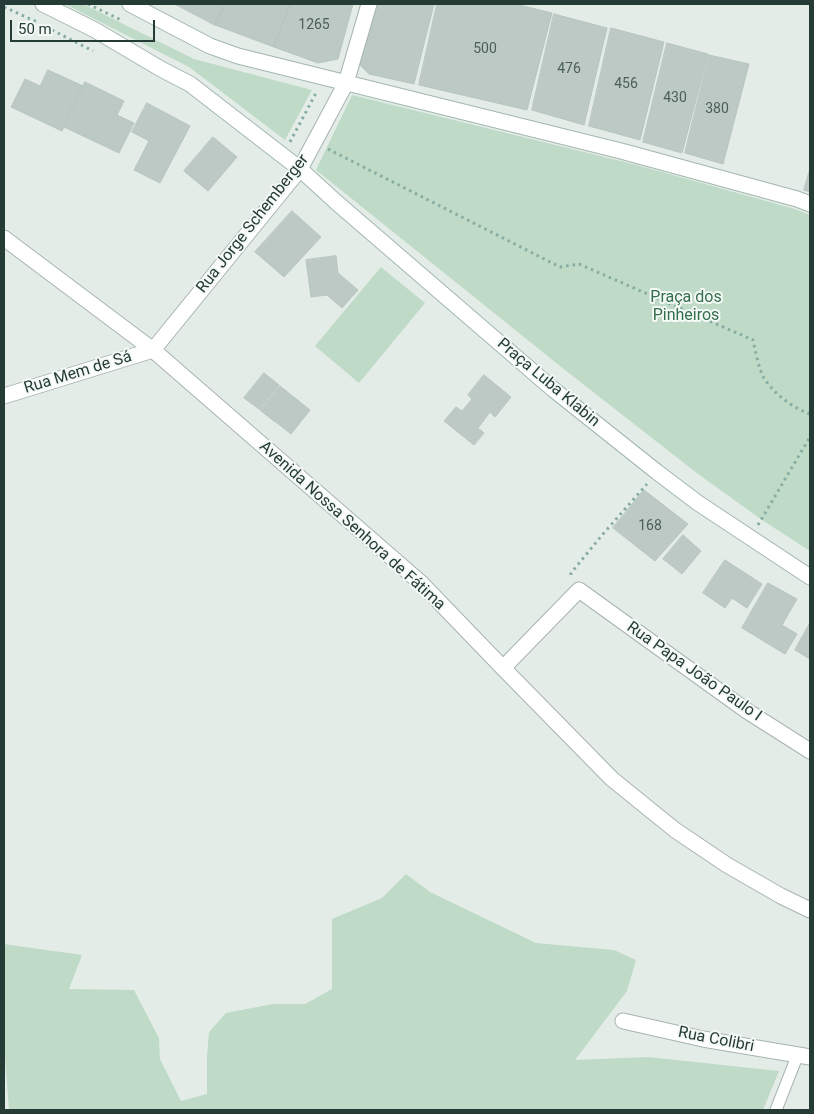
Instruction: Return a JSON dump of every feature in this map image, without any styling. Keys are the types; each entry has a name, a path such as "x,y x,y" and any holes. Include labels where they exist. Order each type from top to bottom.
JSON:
{"street":[{"name":"Praça Luba Klabin","path":"43,4 95,30 190,84 300,169 554,390 657,472 698,503 810,577"},
{"path":"130,4 210,46 238,56 622,151 796,198 810,204"},
{"name":"Rua Jorge Schemberger","path":"153,350 300,169 346,83 369,4"},
{"name":"Avenida Nossa Senhora de Fátima","path":"4,238 153,350 422,583 502,668 612,779 675,830 727,865 781,896 810,910"},
{"name":"Rua Mem de Sá","path":"4,396 153,350"},
{"path":"502,668 579,590"},
{"name":"Rua Papa João Paulo I","path":"579,590 747,710 810,751"},
{"name":"Rua Colibri","path":"623,1020 703,1039 806,1055"}],"lane":[{"path":"776,1110 806,1055"}],"path":[{"path":"88,4 121,20"},
{"path":"288,146 318,89 314,88"},
{"path":"315,142 560,267 579,264 753,340 763,377 780,396 810,414"},
{"path":"750,538 810,438"},
{"path":"579,590 571,573 657,472"}],"green space":[{"path":"65,4 83,4 194,59 312,90 285,140 189,67"},
{"name":"Praça dos Pinheiros","path":"352,95 637,165 795,209 810,215 810,551 762,520 698,474 316,170"},
{"path":"381,267 425,303 359,383 315,346"},
{"path":"406,874 430,892 536,943 614,950 636,960 627,991 575,1060 648,1057 779,1071 763,1110 9,1110 4,1044 4,944 82,955 69,989 134,990 159,1038 160,1059 181,1101 207,1094 209,1032 226,1013 273,1004 305,1004 332,989 332,919 382,898"}],"building":[{"path":"175,4 225,4 215,25"},
{"path":"225,4 290,4 274,47 215,25"},
{"path":"290,4 353,4 338,59 318,63 274,47"},
{"path":"374,4 434,4 414,84 369,74 358,63"},
{"path":"437,4 515,4 552,13 527,110 419,85"},
{"path":"554,14 607,28 584,125 532,110"},
{"path":"611,28 664,42 640,140 589,126"},
{"path":"667,43 708,54 682,153 643,142"},
{"path":"709,55 749,64 723,164 685,153"},
{"path":"48,70 83,86 62,131 11,107 25,79 40,86"},
{"path":"85,82 124,101 117,115 134,123 119,153 64,127"},
{"path":"147,103 190,126 160,183 134,170 149,141 132,132"},
{"path":"213,137 237,157 208,191 184,171"},
{"path":"810,169 810,192 804,190"},
{"path":"292,211 321,237 284,277 255,252"},
{"path":"336,256 338,273 358,290 342,308 327,295 311,297 306,260"},
{"path":"264,373 279,385 259,409 244,398"},
{"path":"484,375 511,397 495,417 490,412 478,428 484,433 474,445 444,421 456,407 462,411 472,399 468,395"},
{"path":"280,386 295,398 275,422 260,410"},
{"path":"295,398 310,410 291,434 276,422"},
{"path":"644,490 688,524 655,561 613,528"},
{"path":"683,535 701,551 682,574 663,559"},
{"path":"725,560 762,584 747,608 732,598 725,608 703,593"},
{"path":"768,583 797,599 782,625 797,634 785,654 742,628"},
{"path":"810,623 810,659 795,650"}]}
